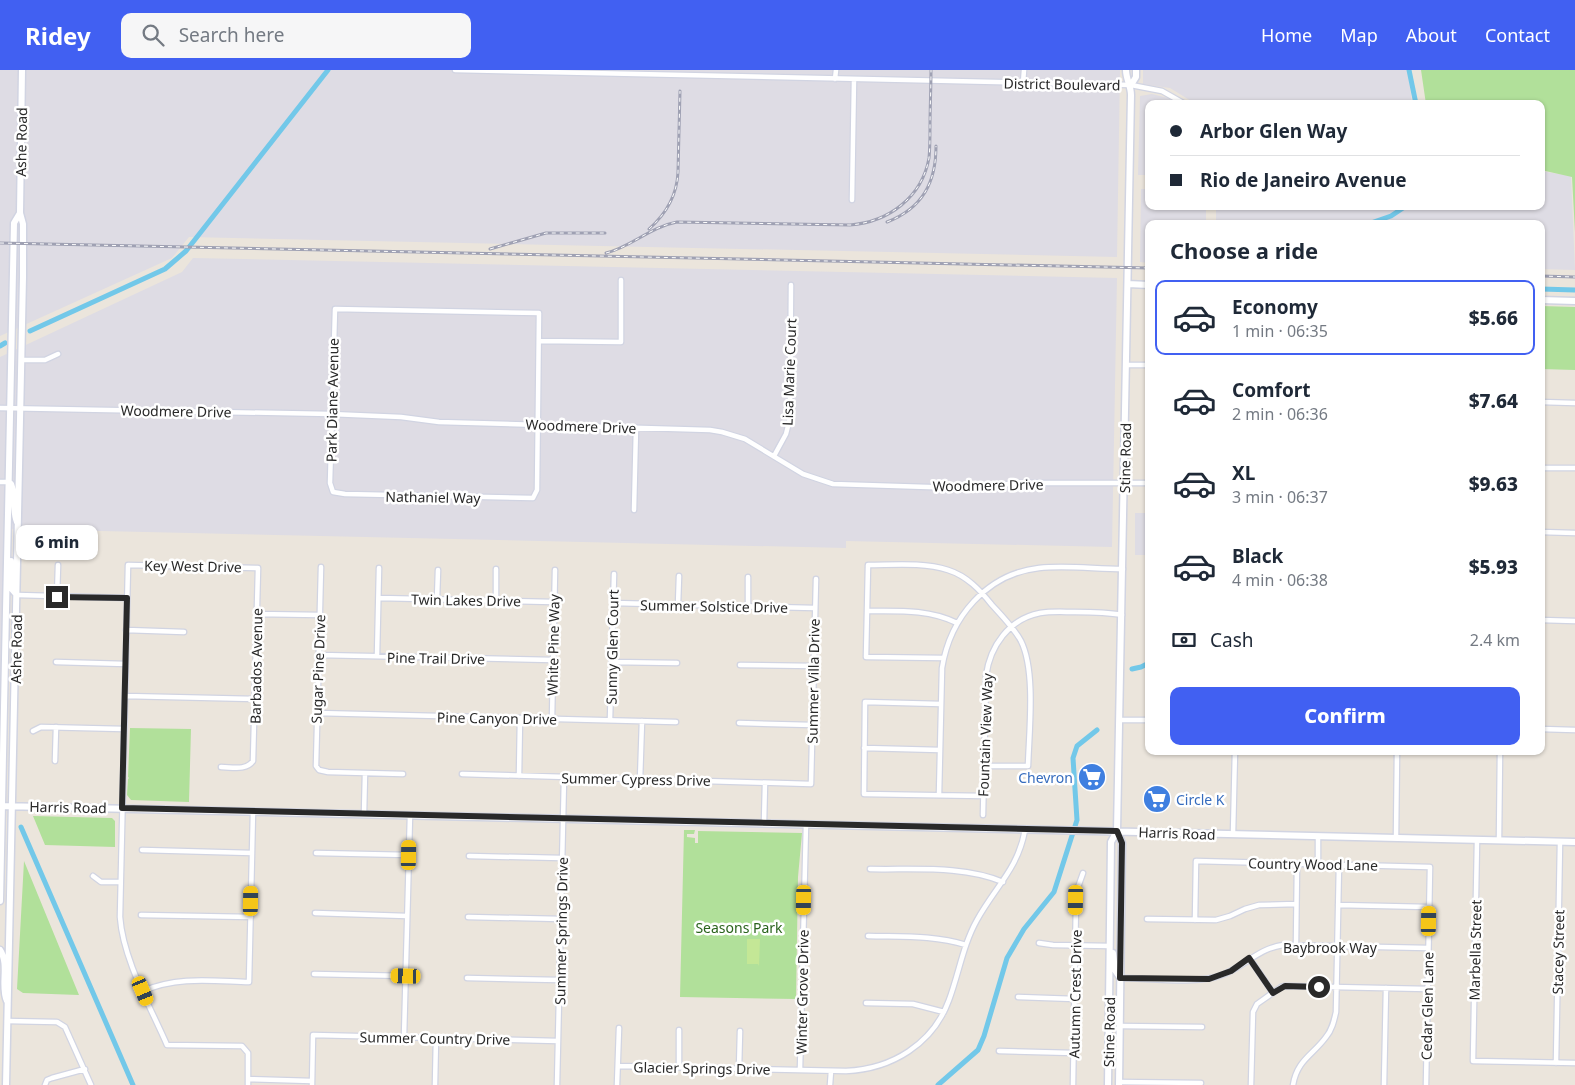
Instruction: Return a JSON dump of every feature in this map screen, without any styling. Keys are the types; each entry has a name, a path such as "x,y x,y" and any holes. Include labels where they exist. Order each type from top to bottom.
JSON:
{"street":[{"name":"Ashe Road","path":"6,1085 22,360 23,224 20,213 22,70"},
{"name":"District Boulevard","path":"455,70 1131,85 1162,91 1178,100"},
{"path":"835,79 836,70"},
{"path":"1023,83 1024,70"},
{"name":"Stine Road","path":"1126,70 1126,77 1131,85"},
{"name":"Stine Road","path":"1119,1083 1122,843 1117,831 1131,85 1136,77 1136,70"},
{"path":"852,200 854,79"},
{"name":"Ashe Road","path":"0,901 14,223 20,213"},
{"path":"538,425 539,341 621,342 620,280"},
{"path":"1128,284 1145,285"},
{"name":"Lisa Marie Court","path":"774,456 786,434 790,418 791,285"},
{"path":"1545,300 1575,301"},
{"name":"Park Diane Avenue","path":"332,492 330,483 331,414 335,308 539,313 539,341"},
{"path":"22,360 45,360 58,354"},
{"path":"1126,365 1145,365"},
{"path":"1545,402 1575,403"},
{"name":"Woodmere Drive","path":"0,408 331,414 400,417 439,422 722,432 745,439 815,479 844,485 960,488 1020,483 1145,484"},
{"name":"Nathaniel Way","path":"332,492 345,494 533,498 537,490 538,425"},
{"path":"634,510 636,428"},
{"path":"1545,468 1575,468"},
{"path":"0,482 9,482 11,484 13,489 14,515 18,526"},
{"path":"1545,532 1575,533"},
{"path":"7,546 11,556 12,588 17,595 127,598 120,917 123,940 166,1045 242,1046 248,1053 248,1082 312,1083"},
{"name":"Key West Drive","path":"127,598 128,564 258,568"},
{"path":"57,597 58,565"},
{"path":"944,658 866,656 868,565 937,567 947,570 964,578 982,593 1011,627 1024,650 1029,667 1028,766 984,766"},
{"name":"Sugar Pine Drive","path":"321,567 316,766 320,770 328,772 365,773"},
{"name":"Barbados Avenue","path":"221,767 244,767 251,764 254,756 258,568"},
{"path":"377,656 379,568"},
{"path":"496,569 496,600"},
{"path":"939,796 940,704 944,658 948,642 967,608 982,593 1005,578 1037,569 1123,569"},
{"path":"437,599 438,570"},
{"name":"White Pine Way","path":"552,719 555,570"},
{"name":"Sunny Glen Court","path":"610,720 614,574"},
{"path":"678,605 679,576"},
{"path":"748,577 748,606"},
{"name":"Summer Villa Drive","path":"811,784 816,579"},
{"name":"Twin Lakes Drive","path":"379,598 554,602"},
{"name":"Summer Solstice Drive","path":"613,603 815,608"},
{"path":"867,611 929,613 948,618 957,623"},
{"name":"Fountain View Way","path":"983,815 985,681 987,666 996,644 1011,627 1026,618 1049,612 1122,615"},
{"path":"257,614 320,615"},
{"path":"1545,620 1575,621"},
{"path":"126,630 184,632"},
{"name":"Pine Trail Drive","path":"319,655 553,660"},
{"path":"56,662 126,664"},
{"path":"612,662 677,663"},
{"path":"740,665 814,666"},
{"path":"125,696 255,699"},
{"path":"940,704 865,702 864,794 983,796"},
{"name":"Pine Canyon Drive","path":"317,714 676,722"},
{"path":"520,718 520,776"},
{"path":"1120,720 1145,720"},
{"path":"640,780 642,721"},
{"path":"739,723 812,725"},
{"path":"32,731 41,727 124,728"},
{"path":"55,762 56,727"},
{"path":"1545,729 1575,730"},
{"path":"864,748 940,750"},
{"path":"1233,834 1235,755"},
{"path":"1396,838 1397,755"},
{"path":"1499,840 1500,755"},
{"path":"364,814 365,773 403,774"},
{"name":"Summer Cypress Drive","path":"462,774 811,784"},
{"name":"Summer Springs Drive","path":"557,1085 564,778"},
{"path":"764,824 765,783"},
{"name":"Harris Road","path":"1,806 1575,842"},
{"path":"143,991 161,984 179,981 249,982 253,811"},
{"path":"404,1037 410,815"},
{"name":"Winter Grove Drive","path":"800,1070 806,824"},
{"name":"Glacier Springs Drive","path":"618,1066 816,1071 867,1070 899,1058 925,1038 944,1012 976,921 1016,861 1025,830"},
{"name":"Stine Road","path":"1108,1085 1110,842 1117,831"},
{"path":"1318,836 1318,864"},
{"name":"Marbella Street","path":"1477,840 1473,1061 1556,1063"},
{"name":"Stacey Street","path":"1556,1063 1560,842"},
{"path":"142,850 252,853"},
{"path":"316,853 409,855"},
{"path":"469,856 562,858"},
{"name":"Country Wood Lane","path":"1195,920 1196,861 1430,867"},
{"path":"1296,945 1297,864"},
{"path":"1293,1085 1296,1073 1303,1060 1325,1038 1332,1027 1336,1012 1338,864"},
{"name":"Cedar Glen Lane","path":"1426,1085 1430,867"},
{"path":"870,869 960,871 984,875 1003,882"},
{"name":"Autumn Crest Drive","path":"1073,1085 1076,900 1077,890 1083,873"},
{"path":"93,876 101,882 120,882"},
{"path":"1147,919 1195,920 1224,918 1259,905 1296,904"},
{"path":"1338,905 1429,907"},
{"path":"315,913 407,916"},
{"path":"141,915 251,917"},
{"path":"468,917 561,919"},
{"path":"1110,924 1115,970 1120,978"},
{"path":"868,936 942,938 966,945"},
{"path":"1039,943 1110,946"},
{"name":"Baybrook Way","path":"1120,978 1209,979 1224,974 1275,946 1428,948"},
{"path":"0,950 4,962 4,994 8,1002"},
{"path":"1250,959 1273,993"},
{"path":"314,974 406,976"},
{"path":"467,978 559,980"},
{"path":"1252,1085 1253,1012 1257,1004 1285,986 1428,989"},
{"path":"1384,1085 1386,988"},
{"path":"1018,996 1074,999"},
{"path":"866,1003 914,1004 944,1012"},
{"path":"8,1021 57,1022 65,1027 91,1085"},
{"path":"1120,1026 1202,1028"},
{"path":"617,1085 619,1028"},
{"path":"679,1030 679,1067"},
{"path":"739,1069 740,1031"},
{"name":"Summer Country Drive","path":"312,1083 313,1035 558,1040"},
{"path":"435,1085 436,1038"},
{"path":"998,1052 1074,1053"},
{"path":"1556,1063 1575,1063"},
{"path":"44,1085 47,1080 52,1078 85,1069"},
{"path":"830,1085 831,1071"},
{"path":"1119,1083 1200,1083"}],"shaded area":[{"path":"0,70 1120,70 1117,257 189,237 172,258 0,336"},
{"path":"1143,70 1408,70 1412,100 1190,100 1170,88 1143,84"},
{"path":"1152,94 1171,100 1145,100 1145,175 1138,175 1140,96"},
{"path":"1545,172 1571,176 1575,270 1545,269 1545,220 1216,220 1216,210 1545,210"},
{"path":"1141,189 1145,189 1145,210 1206,210 1206,220 1145,220 1145,263 1140,262"},
{"path":"193,258 1117,278 1112,547 846,541 846,548 12,529 0,700 0,357 182,272"},
{"path":"1135,513 1145,513 1145,555 1135,555"}],"green space":[{"path":"1421,70 1575,70 1575,232 1572,177 1545,171 1545,100 1425,100"},
{"path":"1545,306 1575,307 1575,370 1545,369"},
{"path":"130,728 191,729 189,802 131,800 127,795"},
{"path":"33,816 112,818 115,821 115,847 45,845"},
{"name":"Seasons Park","path":"684,830 695,830 694,834 687,834 687,837 695,838 695,843 698,843 698,831 802,833 798,877 796,999 680,997"},
{"path":"24,861 79,995 23,993 17,989"},
{"path":"747,939 760,939 759,966 758,964 747,964"}],"waterway":[{"path":"30,331 165,269 186,251 328,70"},
{"path":"1409,70 1415,100"},
{"path":"1380,220 1400,210"},
{"path":"1545,289 1575,290"},
{"path":"0,346 5,343"},
{"path":"1132,669 1145,665"},
{"path":"938,1085 978,1050 984,1036 1007,958 1024,929 1054,892 1077,820 1073,758 1077,746 1097,730"},
{"path":"21,827 133,1085"}],"railway":[{"path":"606,253 658,228 677,222 850,225 878,219 890,213 911,196 925,172 930,150 931,70"},
{"path":"649,229 670,204 677,180 680,91"},
{"path":"887,222 910,209 925,192 933,171 936,146"},
{"path":"490,249 546,233 605,233"},
{"path":"0,243 1145,268"},
{"path":"1545,276 1575,277"}],"place":[{"name":"Chevron","path":"1092,777"},
{"name":"Circle K","path":"1157,799"}],"route":[{"path":"57,597 127,598 122,808 1117,831 1122,843 1120,978 1209,979 1231,971 1249,958 1273,993 1285,986 1319,987"}]}
